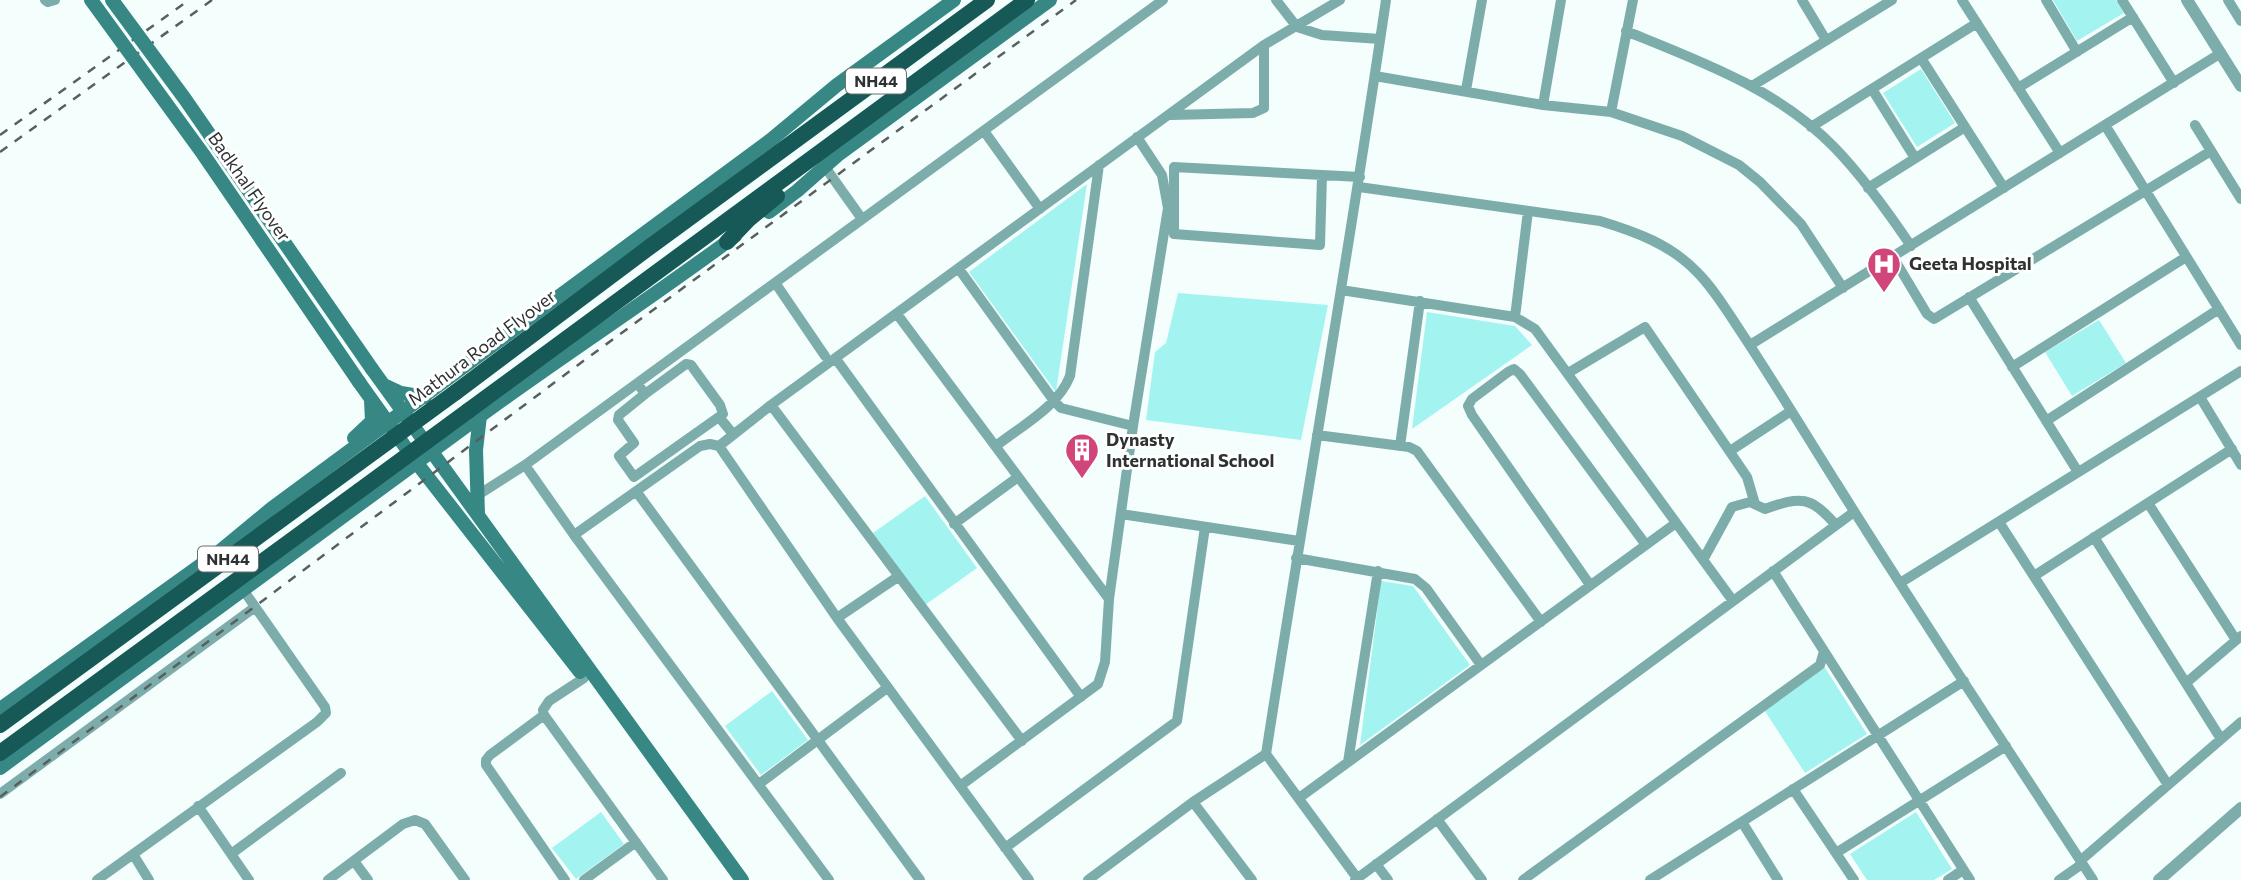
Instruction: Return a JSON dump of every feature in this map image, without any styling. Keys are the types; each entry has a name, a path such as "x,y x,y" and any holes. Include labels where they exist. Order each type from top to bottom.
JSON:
{"highway":[{"name":"Mathura Road Flyover","path":"0,726 987,0"},
{"name":"NH44","path":"0,753 1027,0"},
{"path":"727,243 840,137"}],"main road":[{"name":"Badkhal Flyover","path":"91,0 211,166 416,462 584,678 731,880"},
{"name":"Badkhal Flyover","path":"112,0 185,99 384,386 742,880"},
{"path":"0,709 219,552 271,509 772,139 837,85 954,0"},
{"path":"0,768 244,591 373,493 727,243 1050,0"},
{"path":"384,386 401,393 429,394"},
{"path":"429,394 447,422 462,429"},
{"path":"271,509 296,480 365,430 373,421 371,399"},
{"path":"478,516 476,450 480,416"},
{"path":"341,458 355,458 366,468 375,484 373,493"}],"street":[{"path":"45,0 55,0"},
{"path":"478,495 526,465 1163,0"},
{"path":"1276,0 1297,27 1322,35 1380,39"},
{"path":"719,446 771,405 1264,45 1340,0"},
{"path":"1386,0 1266,754 1356,879 1854,512"},
{"path":"1466,90 1482,0"},
{"path":"1543,105 1561,0"},
{"path":"1611,112 1633,0"},
{"path":"1802,0 1826,40"},
{"path":"1962,0 2060,153"},
{"path":"2046,0 2077,52"},
{"path":"2122,0 2174,83"},
{"path":"2188,0 2241,86"},
{"path":"2228,0 2241,21"},
{"path":"1752,86 1886,2"},
{"path":"2018,88 2133,17"},
{"path":"1811,127 1977,23"},
{"path":"1626,31 1752,86 1811,127 1835,148 1911,246"},
{"path":"1170,115 1253,113 1264,108 1264,45"},
{"path":"1750,345 2221,54"},
{"path":"1921,58 2004,188"},
{"path":"1375,76 1543,105 1611,112 1682,136 1739,165 1760,182 1801,223 1843,288"},
{"path":"1872,89 1915,158"},
{"path":"2105,125 2241,345"},
{"path":"2194,125 2241,199"},
{"path":"1868,188 1965,127"},
{"path":"984,131 1040,209"},
{"path":"960,786 1098,684 1105,662 1109,599 1133,426 1168,208 1162,175 1137,137"},
{"path":"1893,257 1927,314 1934,318 2211,151"},
{"path":"996,446 1054,401 1066,388 1070,376 1100,165"},
{"path":"825,167 862,219"},
{"path":"1322,176 1320,245 1174,234 1174,167 1322,176 1600,221 1631,230 1676,253 1710,286 1750,345 1854,512 2093,880"},
{"path":"1515,317 1528,211"},
{"path":"2012,367 2186,257"},
{"path":"959,269 1061,408 1133,426"},
{"path":"776,284 825,356"},
{"path":"1341,290 1515,317 1535,329 1733,601"},
{"path":"1969,298 2078,472"},
{"path":"1399,446 1420,301"},
{"path":"2046,421 2219,309"},
{"path":"897,314 1109,599"},
{"path":"1568,373 1645,327 1747,477 1755,504"},
{"path":"836,359 1081,697"},
{"path":"686,364 691,365 720,405 723,414 634,477 619,456 634,443 618,420 619,415 645,394 686,364"},
{"path":"1591,585 1468,406 1472,399 1508,372 1514,369 1520,374 1646,545"},
{"path":"1900,583 2241,371"},
{"path":"638,384 645,394"},
{"path":"2200,397 2241,465"},
{"path":"771,405 1022,741"},
{"path":"1730,451 1791,411"},
{"path":"719,417 733,434"},
{"path":"1317,435 1418,451 1541,621"},
{"path":"574,535 700,446 719,446 837,618 1029,880"},
{"path":"2034,576 2232,449"},
{"path":"526,465 574,535 829,880"},
{"path":"954,524 1018,477"},
{"path":"636,491 920,880"},
{"path":"1703,560 1732,507 1750,502 1765,509 1789,501 1805,501 1818,505 1836,525"},
{"path":"2148,503 2239,638 2186,683"},
{"path":"1121,514 1299,541"},
{"path":"1999,522 2168,785"},
{"path":"1299,798 1676,523"},
{"path":"1006,848 1177,721 1205,527"},
{"path":"2094,537 2221,739"},
{"path":"1296,558 1415,579 1426,588 1480,665"},
{"path":"1348,762 1378,571"},
{"path":"1773,571 1970,880"},
{"path":"837,618 899,576"},
{"path":"97,880 326,713 325,707 244,591"},
{"path":"0,794 255,607"},
{"path":"1523,880 1820,665 1824,651"},
{"path":"584,678 549,701 543,710 544,715 663,880"},
{"path":"1650,880 1964,681"},
{"path":"759,784 887,688"},
{"path":"544,715 490,755 486,765 565,880"},
{"path":"2059,880 2241,722"},
{"path":"1836,853 2006,746"},
{"path":"1088,880 1194,802 1266,754"},
{"path":"230,854 341,773"},
{"path":"1793,789 1854,880"},
{"path":"1194,802 1252,880"},
{"path":"198,806 249,880"},
{"path":"2159,880 2241,808"},
{"path":"1437,819 1482,880"},
{"path":"327,880 403,824 415,820 425,824 465,880"},
{"path":"1742,822 1775,879"},
{"path":"584,880 636,842"},
{"path":"133,854 149,880"},
{"path":"354,860 368,880"},
{"path":"1376,864 1388,880"},
{"path":"1948,880 1963,870"}],"shaded area":[{"path":"2053,0 2116,0 2124,13 2077,41"},
{"path":"1921,69 1955,123 1917,147 1883,93"},
{"path":"1087,184 1056,392 969,272"},
{"path":"1178,293 1328,305 1301,440 1146,420 1155,352 1166,343"},
{"path":"1427,312 1515,326 1532,345 1412,429"},
{"path":"2099,320 2126,363 2072,396 2045,352"},
{"path":"925,496 977,568 925,605 873,533"},
{"path":"1381,581 1413,586 1470,665 1360,745"},
{"path":"1822,663 1867,734 1805,773 1763,708"},
{"path":"772,691 808,740 761,775 725,726"},
{"path":"601,812 624,844 576,879 552,848"},
{"path":"1916,812 1952,869 1934,880 1867,880 1850,854"}],"railway":[{"path":"0,135 189,0"},
{"path":"0,152 212,0"},
{"path":"0,797 582,362 1076,0"}],"place":[{"name":"Geeta Hospital","path":"1884,294"},
{"name":"Dynasty International School","path":"1082,480"}]}
